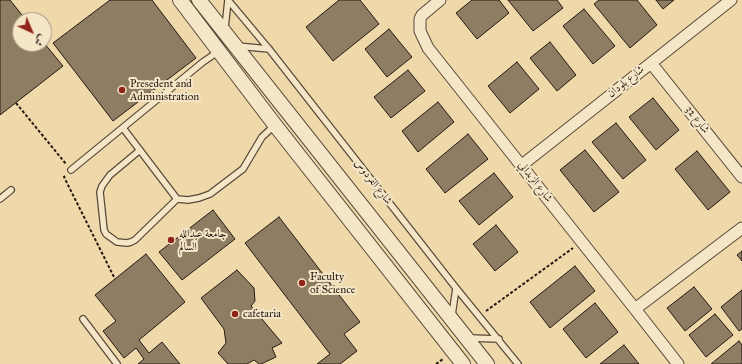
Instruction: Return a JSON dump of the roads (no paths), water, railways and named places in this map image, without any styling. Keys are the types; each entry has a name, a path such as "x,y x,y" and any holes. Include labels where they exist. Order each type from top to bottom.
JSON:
{"street":[{"path":"180,0 275,125 463,364"},
{"path":"199,0 487,364"},
{"name":"شارع الزبداني","path":"440,0 422,15 420,23 421,35 432,53 678,364"},
{"name":"شارع بلودان","path":"522,165 731,0"},
{"name":"شارع 32","path":"651,63 742,177"},
{"path":"635,309 742,228"}],"lane":[{"path":"224,32 228,0"},
{"name":"شارع الفردوس","path":"228,0 269,49 456,288 518,364"},
{"path":"235,46 269,49"},
{"path":"71,170 197,67 219,51"},
{"path":"123,128 177,199 188,200 210,194 243,169 262,138 275,125"},
{"path":"140,150 110,175 102,186 100,192 104,230 109,238 122,243 135,240 177,199"},
{"path":"0,199 12,190"},
{"path":"451,319 456,288"},
{"path":"83,319 117,364"},
{"path":"466,338 499,339"}],"place":[{"name":"Presedent and Administration","path":"122,90"},
{"name":"جامعة عبدالله السالم","path":"171,240"},
{"name":"Faculty of Science","path":"302,283"},
{"name":"cafetaria","path":"235,314"}]}
